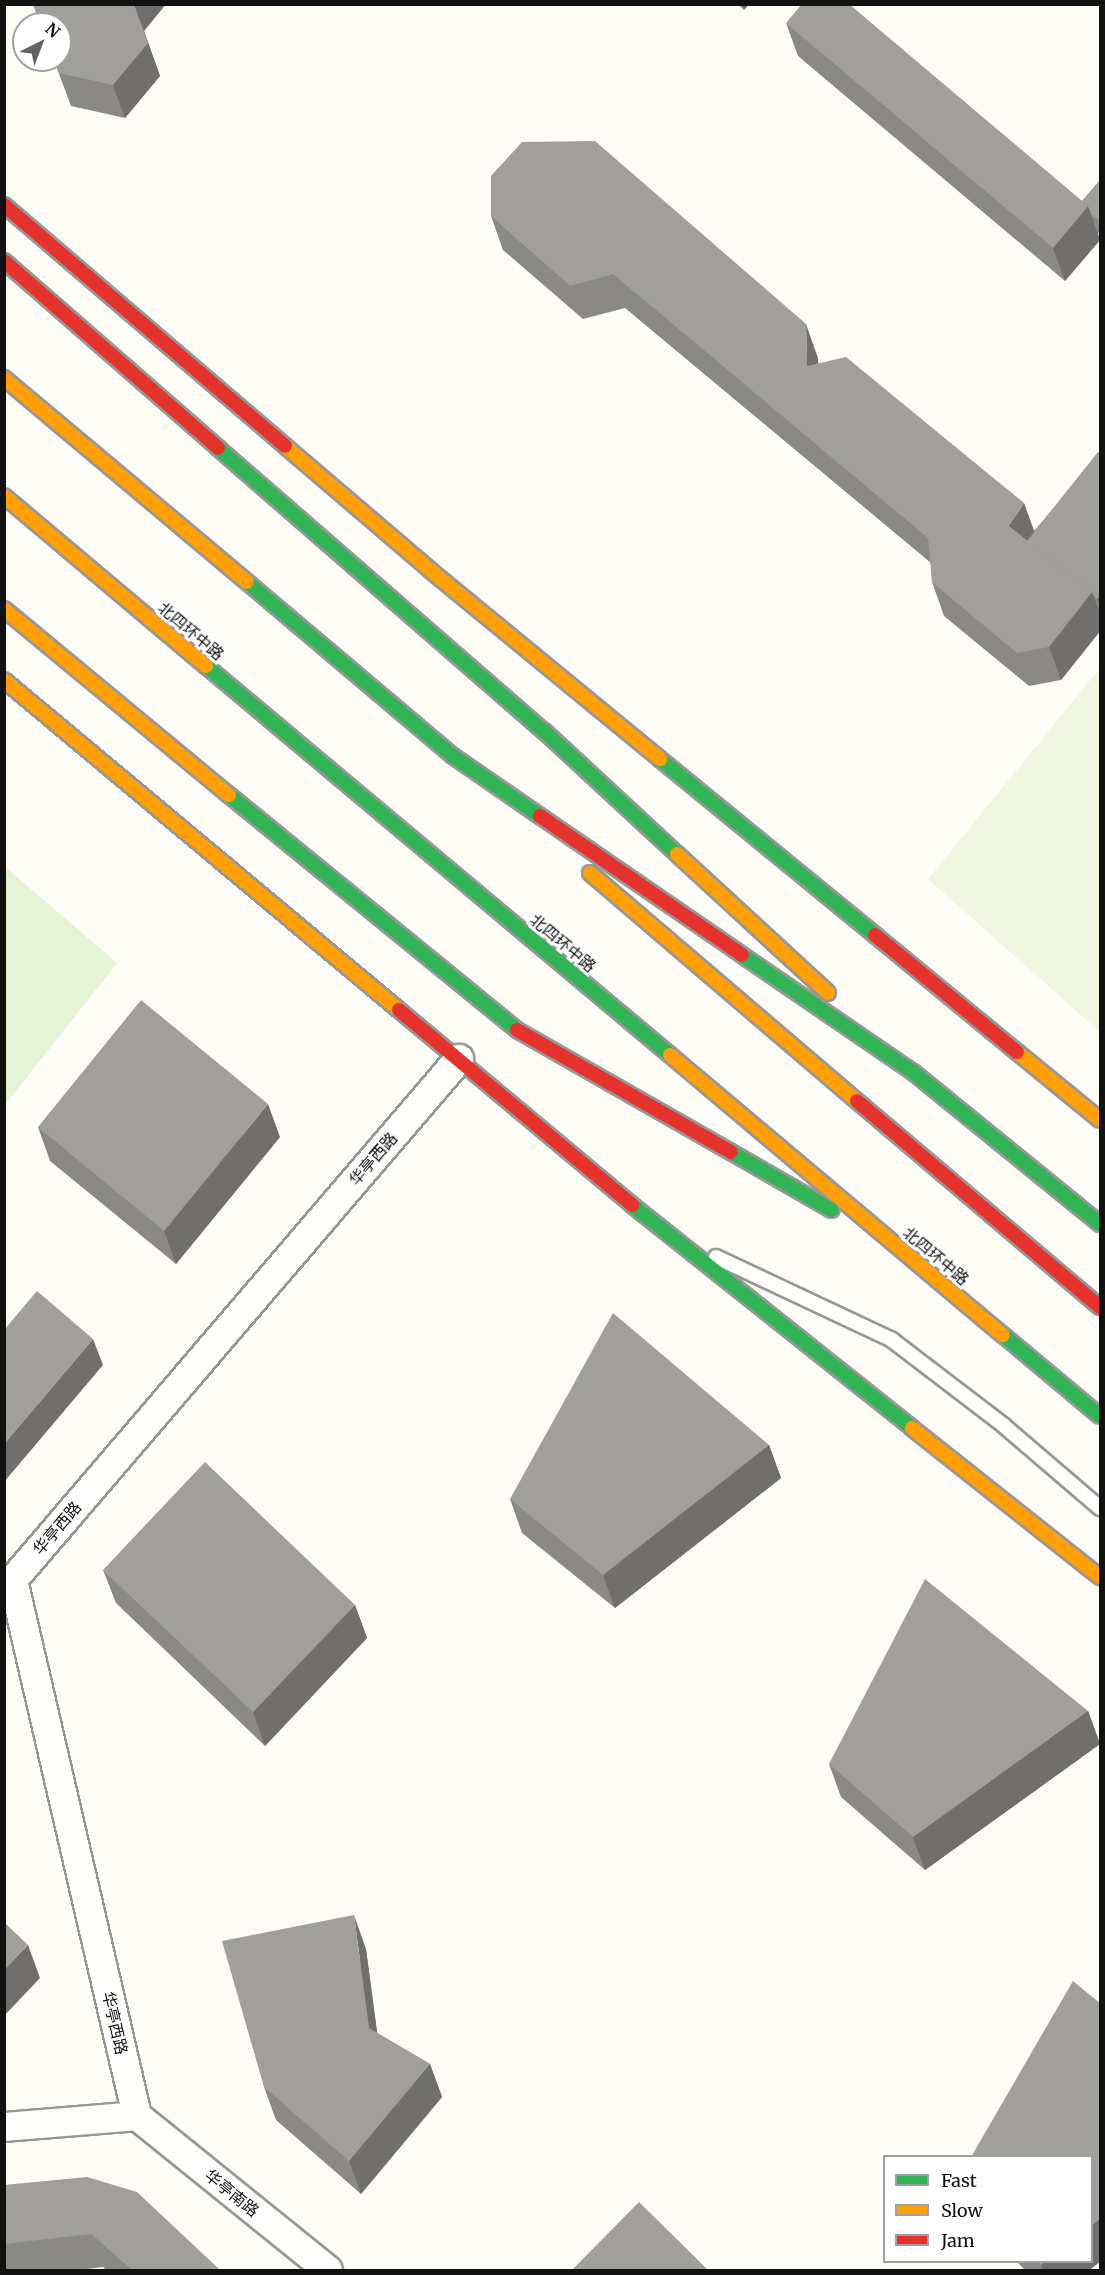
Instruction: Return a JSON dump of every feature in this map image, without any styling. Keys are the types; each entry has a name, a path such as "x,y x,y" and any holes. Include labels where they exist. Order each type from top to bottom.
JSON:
{"main road":[{"path":"4,205 430,570 1101,1120"},
{"path":"4,261 544,731 913,1072 1101,1224"},
{"path":"4,378 562,849"},
{"name":"北四环中路","path":"4,496 1101,1416"},
{"path":"4,609 509,1025 907,1253"},
{"path":"4,680 668,1235 1101,1577"},
{"path":"453,756 913,1072"},
{"path":"581,864 1101,1307"}],"street":[{"name":"华亭西路","path":"136,2116 9,1576 459,1059"},
{"path":"4,2127 136,2116"},
{"name":"华亭南路","path":"136,2116 328,2271"}],"lane":[{"path":"668,1235 892,1340 1003,1425 1101,1508"}],"green space":[{"path":"1100,668 1100,1032 928,879"},
{"path":"5,867 117,963 5,1105"}],"building":[{"path":"33,4 134,4 148,43 113,85 59,73 72,72 72,12 36,12"},
{"path":"802,4 849,4 1088,206 1053,248 786,23"},
{"path":"595,141 806,324 807,366 846,357 1024,503 1009,526 1092,592 1049,647 1017,653 932,582 928,538 613,274 570,286 491,216 491,176 522,142"},
{"path":"1101,179 1101,222 1091,214 1088,206 1082,201"},
{"path":"1098,452 1101,454 1101,595 1097,599 1092,592 1027,541"},
{"path":"141,1000 268,1104 164,1231 38,1127"},
{"path":"37,1291 93,1339 4,1444 4,1330"},
{"path":"613,1313 769,1445 603,1575 510,1499"},
{"path":"205,1462 355,1605 253,1712 103,1570"},
{"path":"925,1579 1088,1711 913,1837 829,1764"},
{"path":"354,1915 369,2028 430,2064 349,2161 264,2087 222,1941"},
{"path":"4,1922 28,1945 4,1970"},
{"path":"1073,1981 1101,2004 1101,2218 1093,2224 1093,2155 972,2155"},
{"path":"87,2177 137,2192 219,2269 218,2271 133,2271 91,2234 4,2244 4,2185"},
{"path":"639,2202 709,2271 571,2271"}],"traffic: fast":[{"path":"218,448 544,731 677,854"},
{"path":"247,582 453,756 540,816"},
{"path":"206,666 670,1055"},
{"path":"660,759 875,935"},
{"path":"229,795 517,1030"},
{"path":"742,955 913,1072 1100,1224"},
{"path":"731,1152 832,1210"},
{"path":"632,1205 912,1428"},
{"path":"1003,1335 1100,1416"}],"traffic: slow":[{"path":"4,378 247,582"},
{"path":"285,446 430,570 660,759"},
{"path":"4,496 206,666"},
{"path":"4,609 229,795"},
{"path":"4,680 399,1010"},
{"path":"677,854 828,993"},
{"path":"590,873 857,1101"},
{"path":"1017,1052 1100,1120"},
{"path":"670,1055 1003,1335"},
{"path":"912,1428 1100,1577"}],"traffic: jam":[{"path":"4,205 285,446"},
{"path":"4,261 218,448"},
{"path":"540,816 742,955"},
{"path":"875,935 1017,1052"},
{"path":"399,1010 632,1205"},
{"path":"517,1030 731,1152"},
{"path":"857,1101 1100,1307"}]}
